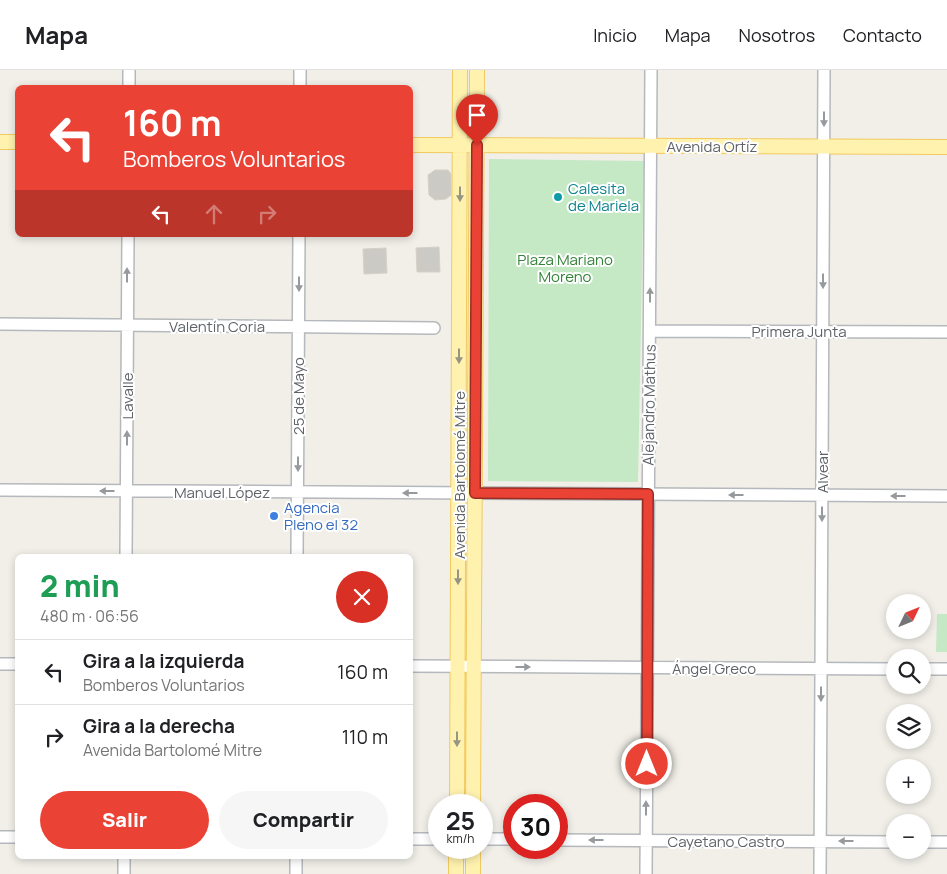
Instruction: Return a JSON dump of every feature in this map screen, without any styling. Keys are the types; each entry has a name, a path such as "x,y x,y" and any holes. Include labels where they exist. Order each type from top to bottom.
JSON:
{"main road":[{"name":"Avenida Bartolomé Mitre","path":"456,794 460,70"},
{"name":"Avenida Bartolomé Mitre","path":"473,794 477,70"},
{"path":"0,142 15,142"},
{"name":"Avenida Ortíz","path":"413,145 947,147"},
{"path":"456,859 456,874"},
{"path":"473,859 473,874"}],"street":[{"path":"129,70 129,85"},
{"path":"300,70 300,85"},
{"name":"Alejandro Mathus","path":"646,874 651,70"},
{"name":"Alvear","path":"820,874 824,70"},
{"name":"Lavalle","path":"126,554 128,237"},
{"name":"25 de Mayo","path":"298,554 299,237"},
{"name":"Valentín Coria","path":"0,324 434,328"},
{"name":"Primera Junta","path":"650,331 947,332"},
{"name":"Manuel López","path":"0,490 947,496"},
{"path":"0,664 15,664"},
{"name":"Ángel Greco","path":"413,666 886,669"},
{"path":"931,669 947,669"},
{"path":"0,837 15,837"},
{"path":"413,839 428,839"},
{"name":"Cayetano Castro","path":"568,840 886,842"},
{"path":"931,842 947,842"},
{"path":"124,859 124,874"},
{"path":"296,859 296,874"}],"green space":[{"name":"Plaza Mariano Moreno","path":"489,159 644,161 638,482 488,481"},
{"path":"937,614 947,614 947,652 936,652"}],"building":[{"path":"435,170 448,170 451,174 451,195 446,199 435,200 429,195 428,175"},
{"path":"439,247 440,272 417,272 416,248"},
{"path":"386,248 387,273 364,274 363,249"}],"place":[{"name":"Calesita de Mariela","path":"558,197"},
{"name":"Agencia Pleno el 32","path":"274,516"}],"route":[{"path":"477,145 475,493 648,494 647,764"}]}
